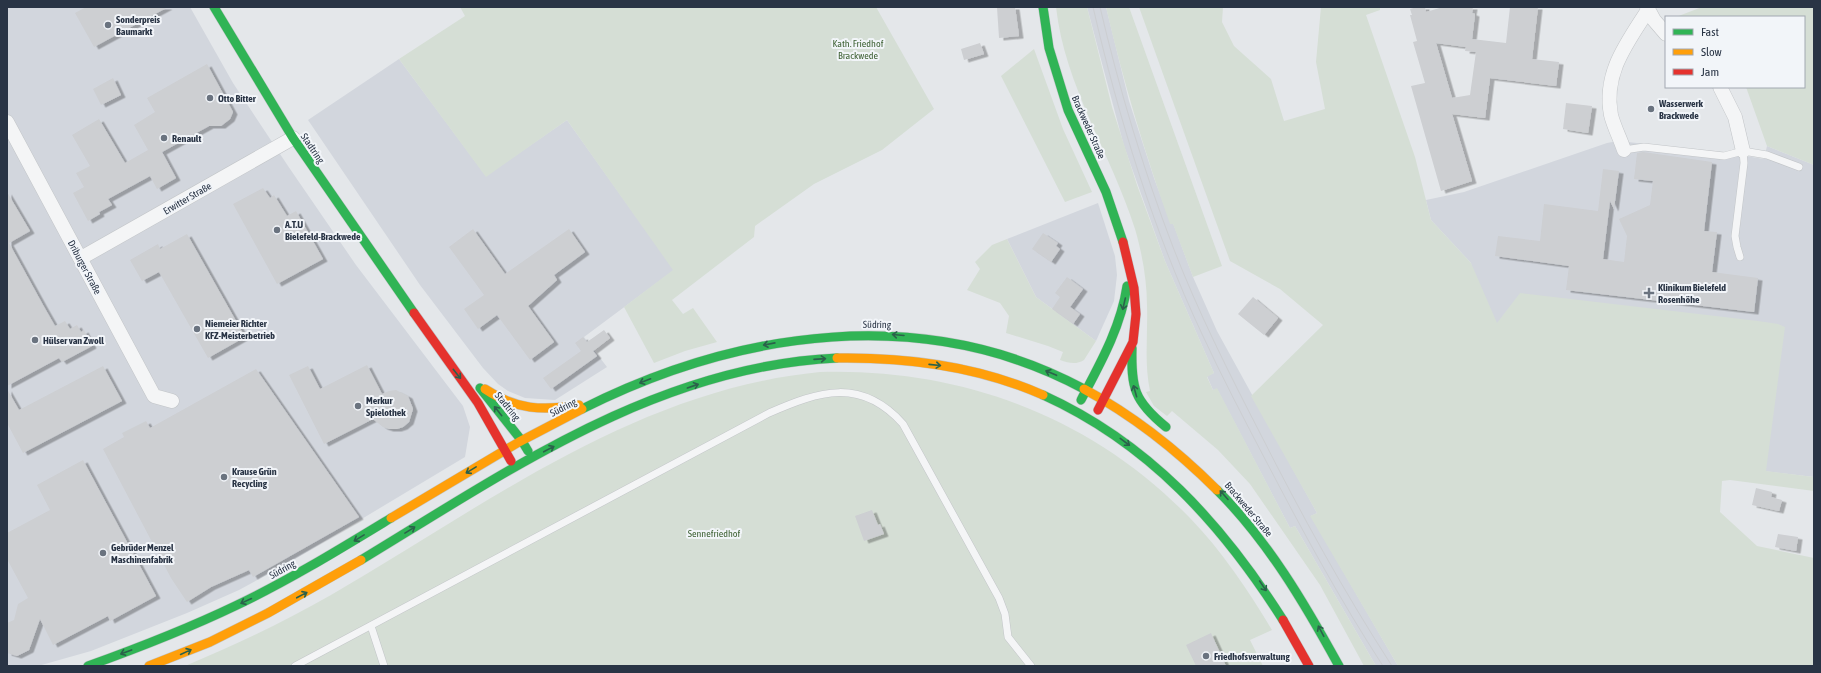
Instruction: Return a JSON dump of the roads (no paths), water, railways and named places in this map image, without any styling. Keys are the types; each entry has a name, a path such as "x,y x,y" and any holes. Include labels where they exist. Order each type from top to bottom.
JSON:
{"main road":[{"name":"Stadtring","path":"214,7 293,138 453,370 471,393 514,467"},
{"name":"Brackweder Straße","path":"1043,7 1049,48 1068,110 1106,192 1126,252 1134,288 1136,314 1133,342 1093,421"},
{"name":"Brackweder Straße","path":"1076,411 1119,322 1127,288 1126,252"},
{"name":"Stadtring","path":"402,296 472,378 522,440 532,457"},
{"name":"Südring","path":"88,666 167,636 255,596 350,543 522,440 613,394 696,361 745,348 802,338 864,334 926,338 983,350 1016,359 1086,389"},
{"path":"1133,342 1131,373 1136,396 1150,414 1173,432"},
{"path":"149,666 176,657 256,620 330,580 514,467 606,419 715,378 780,364 807,360 865,358 952,367 1006,380 1032,390 1076,411 1120,438 1155,465 1186,494 1222,532 1268,595 1290,629 1309,666"},
{"path":"472,378 500,399 520,406 541,410 578,405 613,394"},
{"name":"Brackweder Straße","path":"1086,389 1129,414 1186,458 1215,486 1250,524 1295,587 1339,666"},
{"path":"1233,492 1250,524"}],"street":[{"path":"1624,150 1612,116 1610,84 1613,72 1623,47 1648,8 1665,33"},
{"path":"1720,88 1735,117 1743,151"},
{"name":"Driburger Straße","path":"7,122 154,396 172,401"},
{"name":"Erwitter Straße","path":"81,258 293,138"}],"lane":[{"path":"1624,150 1644,147 1724,156 1743,151 1767,155 1799,166"},
{"path":"1740,257 1735,236 1744,163 1743,151"},
{"path":"295,666 769,413 801,399 829,392 841,392 868,398 894,414 903,424 999,598 1005,614 1008,637 1031,666"},
{"path":"371,626 384,666"}],"tram line":[{"path":"1093,7 1114,91 1139,174 1184,295 1225,382 1293,513 1322,565 1383,666"},
{"path":"1100,7 1115,68 1142,158 1162,218 1203,319 1292,494 1340,581 1392,666"}],"place":[{"name":"Sonderpreis Baumarkt","path":"108,25"},
{"name":"Otto Bitter","path":"210,98"},
{"name":"Wasserwerk Brackwede","path":"1651,109"},
{"name":"Renault","path":"164,138"},
{"name":"A.T.U Bielefeld-Brackwede","path":"277,230"},
{"name":"Klinikum Bielefeld Rosenhöhe","path":"1649,293"},
{"name":"Niemeier Richter KFZ-Meisterbetrieb","path":"197,329"},
{"name":"Hülser van Zwoll","path":"35,340"},
{"name":"Merkur Spielothek","path":"358,406"},
{"name":"Krause Grün Recycling","path":"224,477"},
{"name":"Gebrüder Menzel Maschinenfabrik","path":"103,553"},
{"name":"Friedhofsverwaltung","path":"1206,656"}],"park label":[{"name":"Kath. Friedhof Brackwede","path":"858,48"},
{"name":"Sennefriedhof","path":"714,533"}]}
